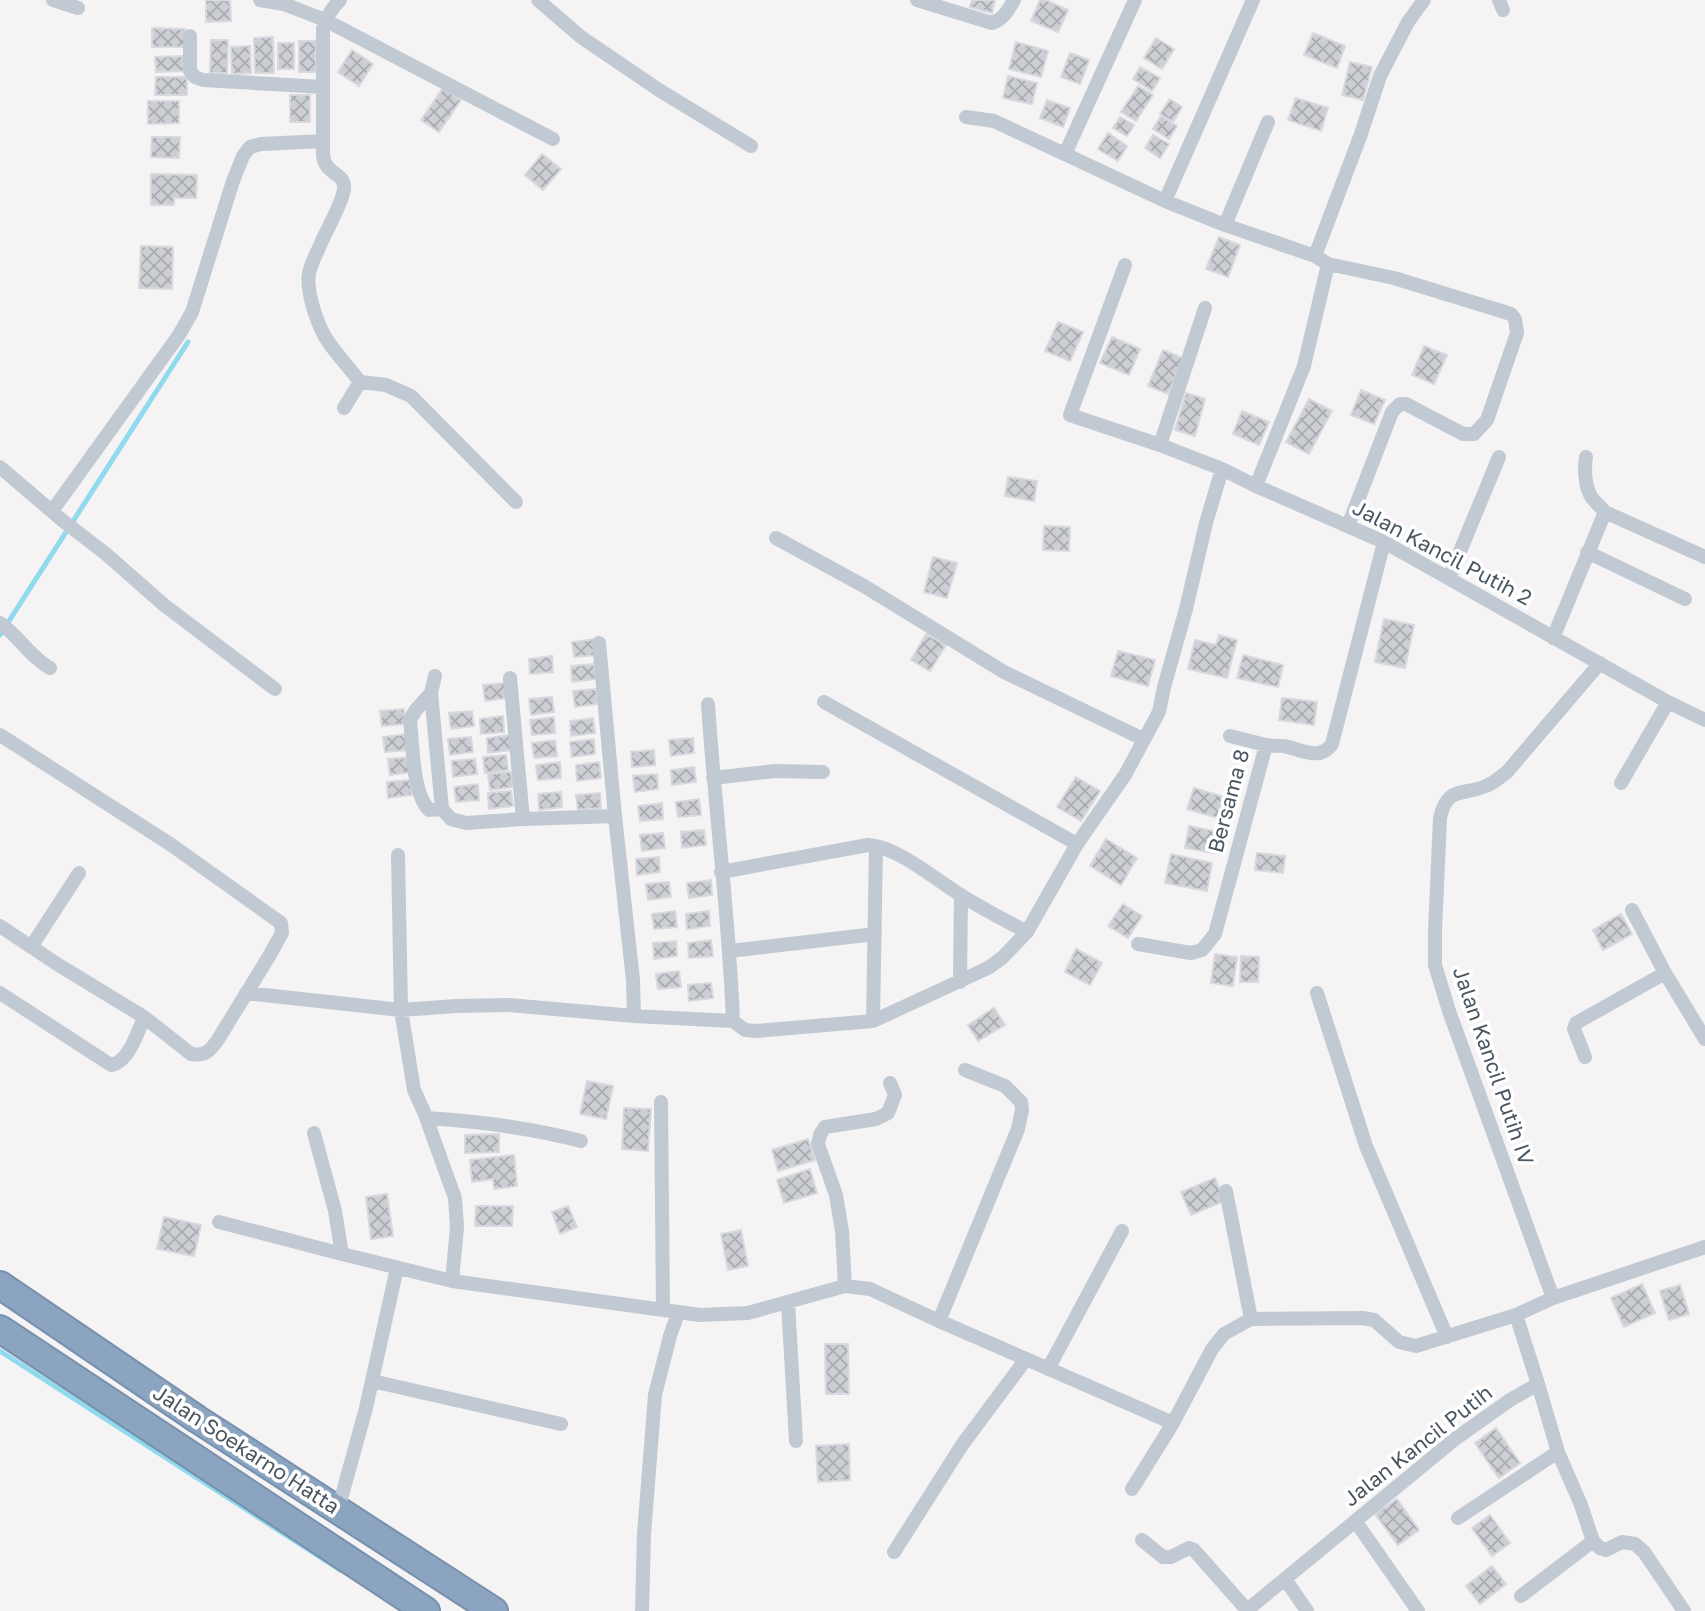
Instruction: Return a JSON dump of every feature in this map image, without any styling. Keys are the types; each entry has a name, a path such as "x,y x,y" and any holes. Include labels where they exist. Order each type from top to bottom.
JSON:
{"highway":[{"name":"Jalan Soekarno Hatta","path":"0,1285 197,1419 494,1611"},
{"name":"Jalan Soekarno Hatta","path":"0,1329 426,1611"}],"street":[{"path":"53,0 78,8"},
{"path":"260,0 284,4 325,20 553,139"},
{"path":"340,0 330,11 323,29 323,141 324,162 329,170 341,178 344,186 340,202 309,272 311,298 324,335 360,382 386,385 411,396 516,502"},
{"path":"538,0 581,37 659,90 751,146"},
{"path":"917,0 992,23 1004,16 1014,0"},
{"path":"1065,155 1135,0"},
{"path":"1165,201 1253,0"},
{"path":"1315,256 1380,76 1408,22 1424,0"},
{"path":"190,36 190,71 195,77 203,80 323,87"},
{"path":"966,117 995,121 1165,201 1315,256 1328,264 1394,278 1511,314 1515,319 1517,333 1487,420 1474,434 1464,434 1406,404 1400,404 1392,412 1348,526"},
{"path":"1225,225 1268,122"},
{"path":"62,520 192,312 233,181 246,151 261,144 323,141"},
{"path":"1256,486 1304,366 1328,264"},
{"name":"Jalan Kancil Putih 2","path":"1125,265 1070,415 1222,469 1384,541 1553,638 1705,720"},
{"path":"1160,445 1205,308"},
{"path":"344,408 360,382"},
{"path":"1449,578 1499,457"},
{"path":"1586,457 1585,466 1591,497 1605,512 1705,557"},
{"path":"0,467 164,605 275,689"},
{"path":"246,993 401,1010 509,1005 733,1021 745,1030 757,1031 873,1021 989,968 1027,932 1077,844 1125,775 1159,712 1222,469"},
{"path":"1553,638 1605,512"},
{"path":"776,538 864,586 1004,672 1143,739"},
{"name":"Bersama 8","path":"1138,944 1192,953 1202,950 1215,934 1266,745 1311,754 1321,753 1332,744 1384,541"},
{"path":"1587,552 1685,599"},
{"path":"4,626 38,661 50,668"},
{"path":"599,643 633,980 634,1016"},
{"name":"Jalan Kancil Putih IV","path":"1553,1298 1448,1011 1435,965 1434,932 1440,818 1447,798 1490,784 1507,772 1600,663"},
{"path":"436,677 431,693 442,809 451,819 466,823 615,816"},
{"path":"510,678 523,819"},
{"path":"431,693 410,720 418,792 429,810 442,809"},
{"path":"824,702 1077,844"},
{"path":"1621,783 1668,702"},
{"path":"708,704 730,951 733,1021"},
{"path":"0,735 170,844 281,922 282,933 217,1041 209,1051 200,1055 191,1054 144,1017 0,926"},
{"path":"1230,736 1266,745"},
{"path":"713,778 775,771 823,772"},
{"path":"721,872 868,845 876,846 899,855 961,895 1027,932"},
{"path":"873,1021 876,846"},
{"path":"398,855 401,1010 414,1090 455,1198 457,1227 452,1281"},
{"path":"31,947 79,873"},
{"path":"960,982 961,895"},
{"path":"1632,910 1665,973 1705,1039"},
{"path":"730,951 875,934"},
{"path":"1585,1057 1574,1029 1576,1023 1665,973"},
{"path":"0,993 111,1065 123,1060 144,1017"},
{"path":"1317,993 1366,1146 1447,1337"},
{"path":"939,1321 1018,1129 1022,1110 1021,1102 1005,1086 965,1070"},
{"path":"845,1286 842,1231 836,1195 818,1144 825,1127 876,1119 888,1113 895,1095 890,1083"},
{"path":"661,1102 663,1310"},
{"path":"426,1118 541,1131 581,1141"},
{"path":"314,1133 335,1211 342,1254"},
{"path":"1226,1191 1251,1319"},
{"path":"219,1222 452,1281 678,1313 748,1313 845,1286 870,1289 1173,1423"},
{"path":"1048,1369 1122,1231"},
{"path":"1132,1489 1173,1423 1212,1349 1224,1334 1251,1319 1363,1318 1374,1320 1399,1342 1416,1346 1516,1315 1553,1298 1705,1247"},
{"path":"338,1510 366,1408 397,1268"},
{"path":"788,1303 796,1441"},
{"path":"642,1611 655,1395 678,1313"},
{"path":"1516,1315 1558,1452 1593,1541 1606,1550 1622,1542 1635,1544 1644,1552 1684,1611"},
{"path":"894,1552 962,1445 1026,1359"},
{"path":"372,1381 561,1424"},
{"name":"Jalan Kancil Putih","path":"1247,1611 1455,1439 1510,1400 1538,1384"},
{"path":"1458,1518 1558,1452"},
{"path":"1356,1522 1418,1611"},
{"path":"1142,1540 1163,1557 1171,1557 1189,1548 1194,1550 1247,1611"},
{"path":"1521,1596 1593,1541"},
{"path":"1284,1579 1307,1611"}],"building":[{"path":"206,0 230,0 231,21 206,22"},
{"path":"972,0 995,0 992,13 970,7"},
{"path":"1040,0 1068,10 1058,32 1031,21"},
{"path":"152,28 185,29 185,47 152,47"},
{"path":"1313,33 1345,46 1337,68 1304,55"},
{"path":"273,37 274,73 255,73 254,38"},
{"path":"1156,38 1174,49 1162,69 1144,58"},
{"path":"211,40 228,40 227,73 210,73"},
{"path":"299,41 316,41 316,72 299,72"},
{"path":"1016,42 1048,51 1041,77 1009,69"},
{"path":"278,43 294,43 294,69 278,69"},
{"path":"250,46 251,73 232,74 231,47"},
{"path":"352,50 373,64 359,86 338,72"},
{"path":"1070,53 1089,60 1080,84 1061,77"},
{"path":"183,56 184,71 156,72 155,57"},
{"path":"1350,62 1372,67 1363,100 1342,95"},
{"path":"1140,67 1160,78 1152,91 1133,79"},
{"path":"1008,76 1037,83 1032,104 1003,98"},
{"path":"156,77 187,77 187,95 155,95"},
{"path":"1138,86 1153,95 1136,121 1121,112"},
{"path":"443,88 461,100 439,132 421,120"},
{"path":"290,95 310,95 310,122 290,122"},
{"path":"1296,98 1328,108 1321,131 1288,120"},
{"path":"1170,99 1182,107 1173,122 1160,114"},
{"path":"1047,100 1070,108 1063,127 1040,118"},
{"path":"148,101 179,101 179,123 148,124"},
{"path":"1161,116 1177,126 1169,139 1153,129"},
{"path":"1120,117 1134,125 1127,136 1113,128"},
{"path":"1108,133 1127,146 1118,161 1098,149"},
{"path":"1153,135 1169,144 1160,158 1145,148"},
{"path":"152,137 180,137 179,158 151,157"},
{"path":"542,154 561,169 543,190 525,175"},
{"path":"151,174 197,175 196,198 174,198 174,205 151,205"},
{"path":"1219,237 1240,245 1228,277 1206,269"},
{"path":"141,246 173,247 172,289 139,288"},
{"path":"1058,322 1083,332 1070,361 1045,351"},
{"path":"1112,337 1140,349 1129,375 1100,363"},
{"path":"1424,346 1447,355 1434,384 1412,375"},
{"path":"1163,350 1183,358 1168,394 1148,386"},
{"path":"1361,390 1385,400 1374,424 1351,415"},
{"path":"1186,393 1205,399 1195,436 1175,430"},
{"path":"1309,399 1332,411 1309,454 1286,442"},
{"path":"1242,411 1269,422 1259,445 1233,434"},
{"path":"1008,477 1037,481 1034,501 1005,496"},
{"path":"1044,526 1070,527 1069,551 1043,550"},
{"path":"933,557 957,563 947,598 924,592"},
{"path":"1384,619 1414,625 1405,668 1375,662"},
{"path":"926,634 946,645 930,671 911,660"},
{"path":"1219,635 1237,640 1227,678 1188,669 1195,640 1216,645"},
{"path":"596,639 597,655 574,657 572,642"},
{"path":"1118,651 1155,660 1148,686 1111,676"},
{"path":"1243,655 1283,665 1278,687 1237,678"},
{"path":"552,656 553,672 530,674 529,659"},
{"path":"594,664 596,679 572,682 571,666"},
{"path":"506,683 508,698 485,701 483,685"},
{"path":"596,689 598,704 575,707 573,691"},
{"path":"552,697 554,712 531,715 529,699"},
{"path":"1282,698 1317,702 1314,725 1279,720"},
{"path":"404,709 405,724 382,726 380,711"},
{"path":"472,711 474,726 451,729 449,713"},
{"path":"503,716 504,732 481,734 480,719"},
{"path":"554,717 555,733 532,735 530,720"},
{"path":"593,718 595,733 571,736 570,721"},
{"path":"406,734 408,750 385,752 383,737"},
{"path":"510,735 512,750 488,753 487,738"},
{"path":"471,737 473,752 450,755 448,739"},
{"path":"693,738 694,753 671,756 669,740"},
{"path":"594,739 595,754 572,757 570,742"},
{"path":"555,740 557,756 534,758 532,743"},
{"path":"654,750 655,765 632,767 631,752"},
{"path":"506,755 508,770 485,773 483,757"},
{"path":"411,757 413,772 390,775 388,759"},
{"path":"475,759 477,774 453,777 452,761"},
{"path":"560,762 561,778 538,780 536,765"},
{"path":"599,762 601,778 577,781 576,765"},
{"path":"694,767 696,782 672,785 671,770"},
{"path":"511,772 513,787 490,790 488,774"},
{"path":"657,774 658,789 635,792 633,776"},
{"path":"1076,777 1100,791 1081,821 1057,807"},
{"path":"410,780 412,795 388,798 387,782"},
{"path":"478,784 479,800 456,802 454,787"},
{"path":"1194,788 1227,798 1221,819 1187,809"},
{"path":"511,791 513,806 489,809 488,793"},
{"path":"561,792 562,807 539,810 538,794"},
{"path":"600,793 601,808 578,810 576,795"},
{"path":"699,799 701,815 678,817 676,802"},
{"path":"662,803 663,819 640,821 638,806"},
{"path":"1189,826 1223,833 1219,854 1185,848"},
{"path":"704,830 706,845 682,848 681,832"},
{"path":"663,833 665,848 642,851 640,835"},
{"path":"1106,839 1137,858 1121,885 1090,866"},
{"path":"1257,853 1285,856 1283,873 1255,870"},
{"path":"1171,854 1212,863 1207,891 1165,883"},
{"path":"659,857 660,872 637,875 636,859"},
{"path":"711,880 712,895 689,898 687,883"},
{"path":"669,882 671,897 648,900 646,884"},
{"path":"1123,904 1142,916 1128,938 1108,926"},
{"path":"675,911 677,927 654,929 652,914"},
{"path":"709,911 710,926 687,929 686,914"},
{"path":"1621,914 1632,934 1603,950 1593,930"},
{"path":"711,940 713,956 689,958 688,943"},
{"path":"676,941 677,956 654,959 653,943"},
{"path":"1076,949 1102,963 1090,985 1065,972"},
{"path":"1215,954 1237,957 1233,986 1211,983"},
{"path":"1241,956 1259,957 1258,982 1240,982"},
{"path":"679,971 681,987 658,989 656,974"},
{"path":"711,983 713,998 689,1001 688,985"},
{"path":"994,1008 1005,1025 978,1041 968,1025"},
{"path":"587,1081 613,1086 606,1119 580,1114"},
{"path":"624,1108 651,1109 648,1151 622,1149"},
{"path":"499,1134 499,1152 465,1153 465,1135"},
{"path":"808,1139 815,1160 778,1171 772,1150"},
{"path":"514,1155 517,1186 494,1189 493,1179 472,1182 470,1160"},
{"path":"810,1169 817,1193 784,1203 777,1180"},
{"path":"1215,1178 1224,1201 1191,1215 1181,1192"},
{"path":"387,1194 393,1236 371,1239 366,1197"},
{"path":"476,1206 513,1206 512,1226 475,1226"},
{"path":"568,1206 577,1227 560,1234 552,1212"},
{"path":"164,1217 201,1225 194,1256 157,1249"},
{"path":"741,1230 748,1266 728,1270 721,1234"},
{"path":"1642,1284 1655,1313 1624,1327 1611,1298"},
{"path":"1680,1285 1689,1314 1669,1320 1660,1291"},
{"path":"825,1344 848,1344 849,1394 826,1394"},
{"path":"1496,1428 1520,1463 1499,1478 1475,1443"},
{"path":"849,1444 850,1480 818,1482 816,1446"},
{"path":"1397,1499 1419,1530 1398,1545 1375,1514"},
{"path":"1490,1515 1510,1543 1492,1556 1472,1528"},
{"path":"1492,1566 1506,1584 1480,1604 1466,1586"}],"waterway":[{"path":"0,635 188,342"},
{"path":"0,1351 340,1570"}]}
